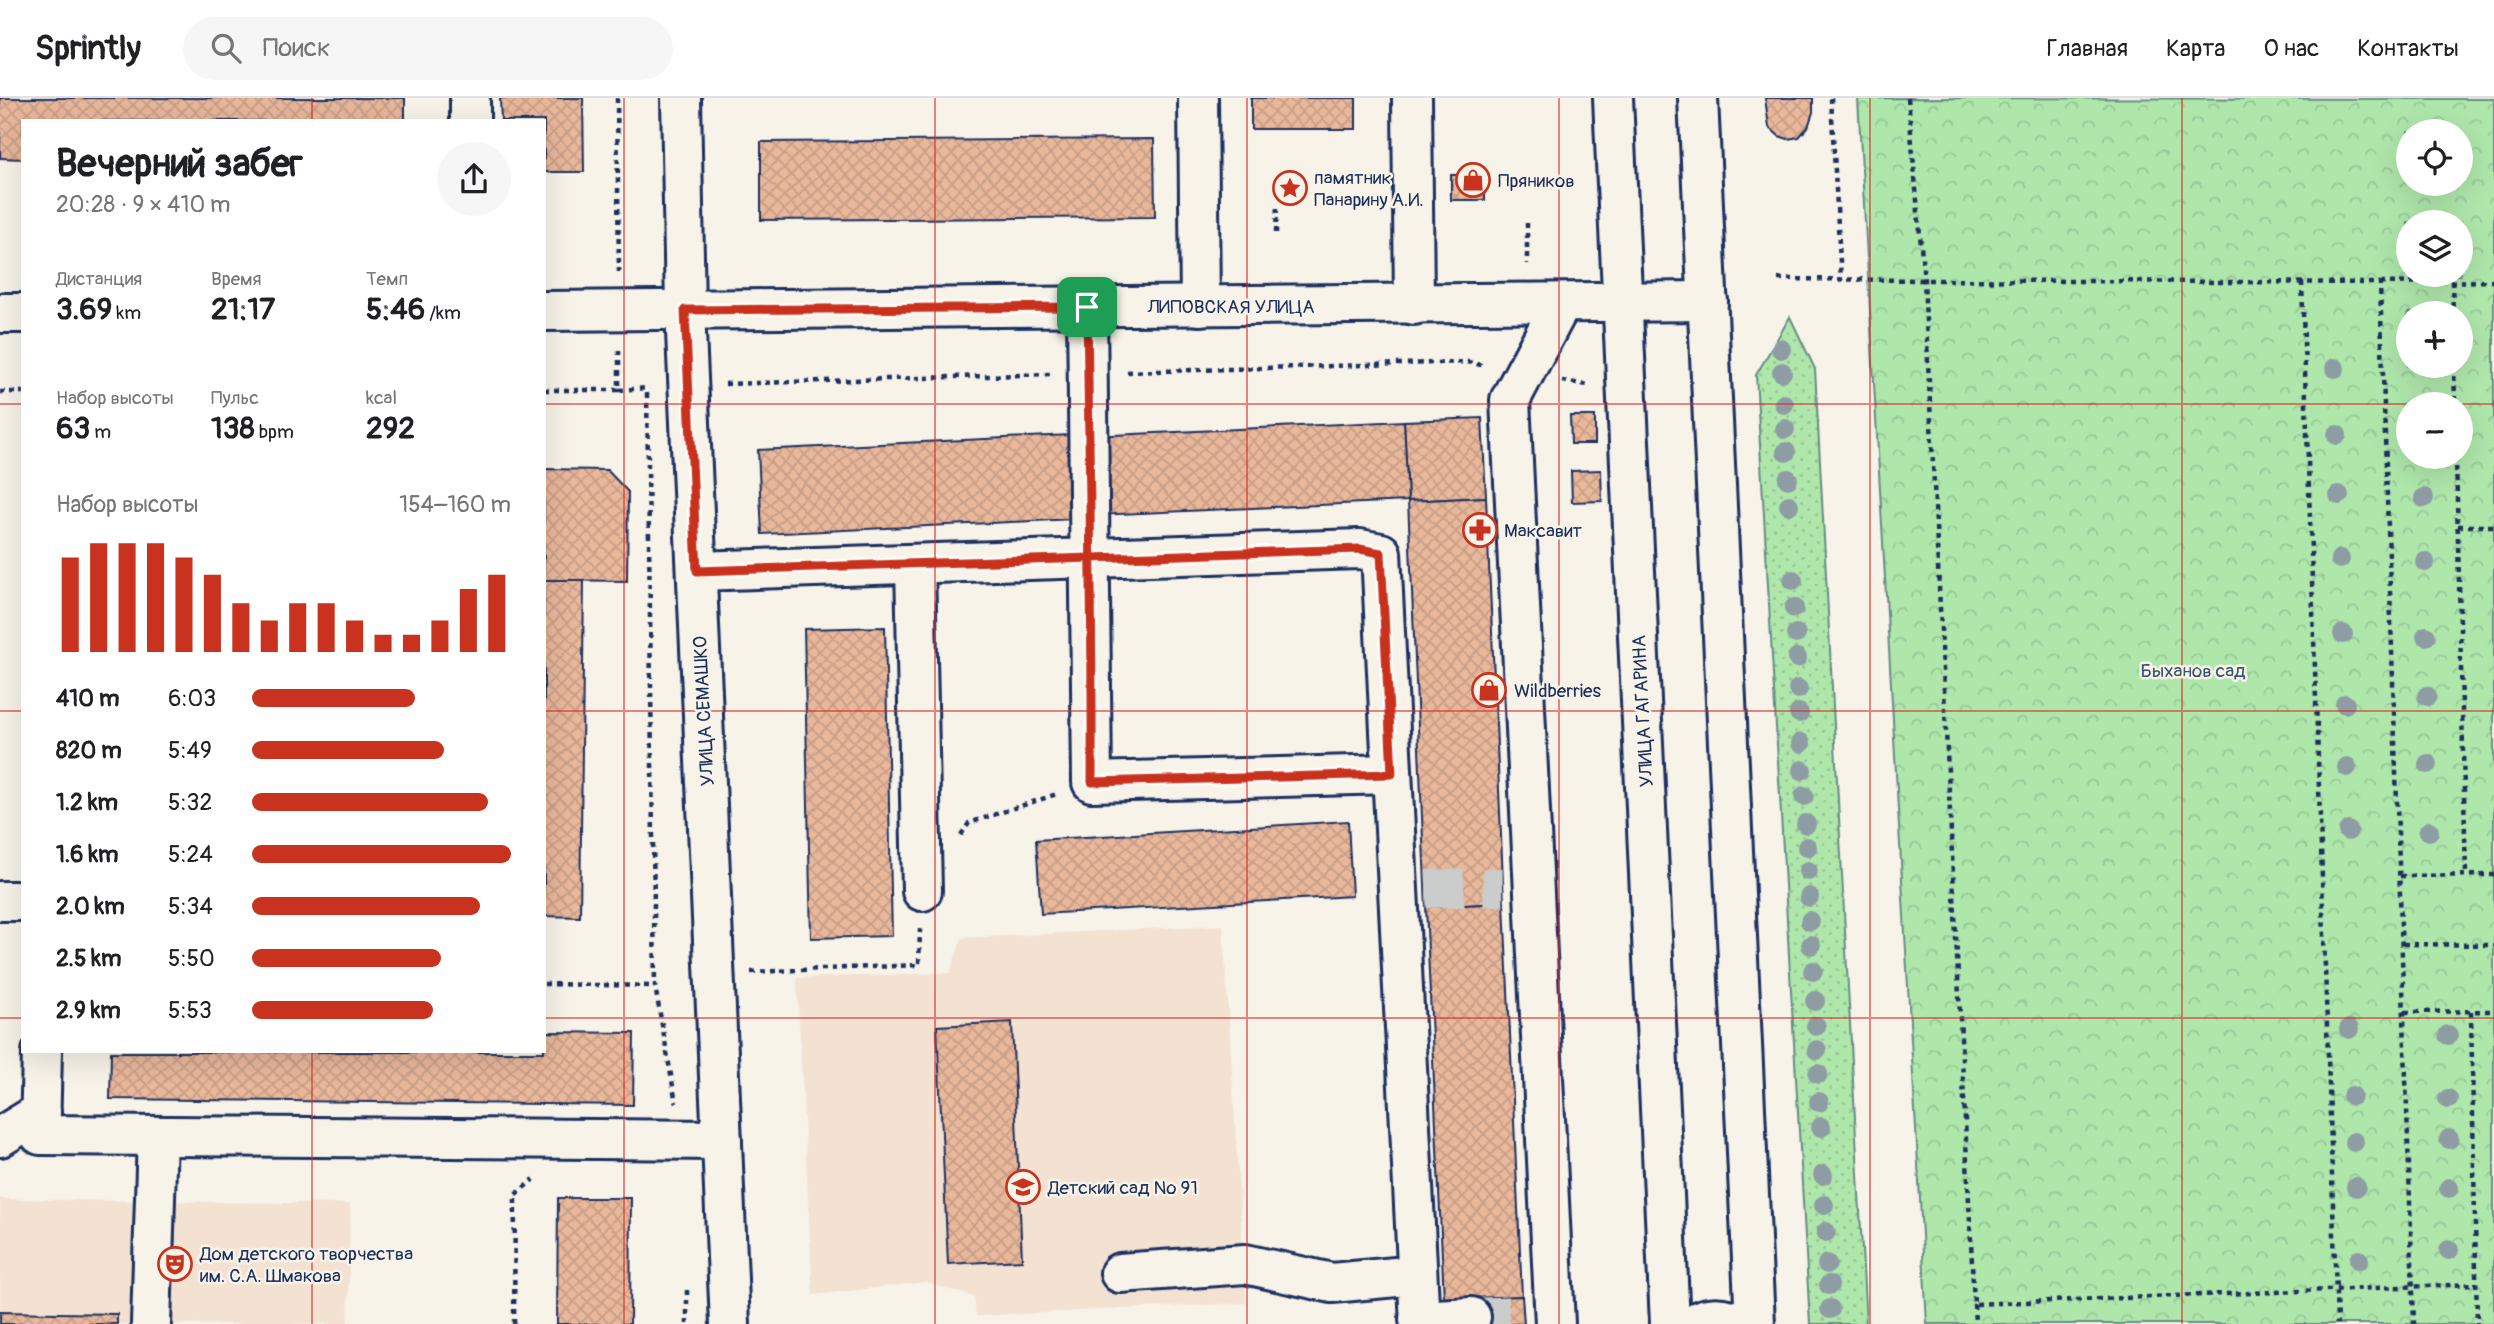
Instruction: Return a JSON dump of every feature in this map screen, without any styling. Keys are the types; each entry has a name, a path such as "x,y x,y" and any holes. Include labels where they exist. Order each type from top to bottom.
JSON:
{"main road":[{"path":"470,98 470,119"},
{"name":"УЛИЦА СЕМАШКО","path":"681,98 685,310 730,1324"},
{"path":"1198,98 1200,306"},
{"path":"1412,98 1415,305"},
{"name":"УЛИЦА ГАГАРИНА","path":"1613,98 1670,1324"},
{"path":"1698,98 1755,1324"},
{"name":"ЛИПОВСКАЯ УЛИЦА","path":"546,311 1708,301"},
{"path":"1544,1317 1519,887 1510,400 1561,304"},
{"path":"1087,307 1092,782 1392,774"},
{"path":"0,313 21,313"},
{"path":"697,571 1360,549 1381,553 1392,774 1412,890 1417,1275 1420,1322 1471,1317"},
{"path":"915,564 922,891"},
{"path":"0,901 21,901"},
{"path":"42,1053 40,1135 722,1140"},
{"path":"0,1137 41,1112"},
{"path":"151,1324 157,1136"},
{"path":"1121,1273 1245,1264 1332,1283 1417,1275"},
{"path":"1693,1324 1714,1317 1738,1324"}],"path":[{"path":"1831,98 1841,280"},
{"path":"1908,98 1924,280 1975,1324"},
{"path":"1276,204 1276,233"},
{"path":"1527,223 1527,272"},
{"path":"1779,279 2396,283"},
{"path":"2473,281 2494,281"},
{"path":"2302,282 2337,1324"},
{"path":"2379,283 2414,1324"},
{"path":"647,388 655,986 683,1140"},
{"path":"0,392 21,392"},
{"path":"2456,469 2466,876"},
{"path":"2458,526 2494,526"},
{"path":"2400,876 2494,875"},
{"path":"2403,944 2494,945"},
{"path":"546,984 655,986"},
{"path":"2405,1012 2494,1011"},
{"path":"2471,1012 2477,1324"},
{"path":"514,1324 515,1195"},
{"path":"687,1284 687,1324"},
{"path":"1974,1304 2476,1284"}],"shaded area":[{"name":"Детский сад № 91","path":"1223,925 1246,1303 976,1316 974,1297 926,1282 813,1295 797,978 950,973 962,938"},
{"name":"Дом детского творчества им. С.А. Шмакова","path":"0,1199 350,1204 348,1324 0,1324"}],"green space":[{"name":"Быханов сад","path":"1858,98 2494,99 2494,1324 1927,1324"},
{"path":"1790,317 1815,369 1866,1324 1810,1324 1756,375"}],"building":[{"path":"0,98 405,98 405,119 21,119 21,159 0,158"},
{"path":"500,98 583,98 584,172 546,172 546,119 501,119"},
{"path":"1251,98 1356,98 1356,129 1251,129"},
{"path":"1765,98 1813,98 1813,112 1808,127 1799,137 1788,139 1779,136 1769,127"},
{"path":"1154,139 1155,217 761,220 761,142"},
{"path":"1451,175 1485,175 1485,200 1451,200"},
{"path":"1570,416 1595,416 1595,444 1571,444"},
{"path":"1482,418 1486,497 1408,501 1404,421"},
{"path":"1404,421 1408,501 1097,515 1093,436"},
{"path":"1070,435 1074,519 762,534 758,450"},
{"path":"546,469 607,470 628,492 627,581 546,580"},
{"path":"1601,470 1602,501 1572,502 1571,471"},
{"path":"1486,497 1504,903 1426,907 1408,501"},
{"path":"546,580 584,580 580,917 546,916"},
{"path":"885,627 892,936 811,938 804,629"},
{"path":"1348,821 1352,896 1041,914 1036,840"},
{"path":"1504,903 1522,1296 1444,1300 1426,907"},
{"path":"1012,1022 1022,1260 948,1264 937,1026"},
{"path":"546,1032 634,1033 633,1105 110,1099 111,1053 546,1053"},
{"path":"558,1198 631,1198 630,1324 557,1324"},
{"path":"1522,1296 1524,1324 1471,1324 1469,1298"},
{"path":"0,1312 117,1314 117,1324 0,1324"}],"tunnel":[{"path":"1426,889 1503,887"},
{"path":"1471,1317 1523,1315"}],"place":[{"name":"Пряников","path":"1473,180"},
{"name":"памятник Панарину А.И.","path":"1290,188"},
{"name":"Максавит","path":"1480,530"},
{"name":"Wildberries","path":"1489,690"},
{"name":"Детский сад № 91","path":"1023,1187"},
{"name":"Дом детского творчества им. С.А. Шмакова","path":"175,1264"}],"route":[{"path":"1087,307 685,310 697,571 1090,559 1360,549 1381,553 1392,774 1092,782 1093,734 1090,559 1087,307"}]}
